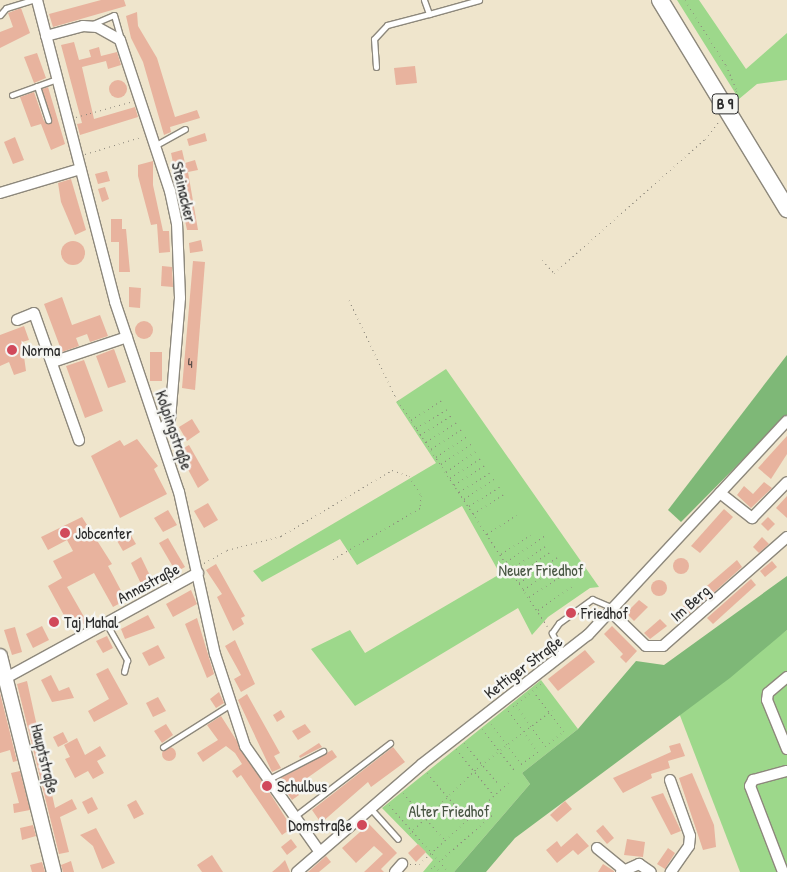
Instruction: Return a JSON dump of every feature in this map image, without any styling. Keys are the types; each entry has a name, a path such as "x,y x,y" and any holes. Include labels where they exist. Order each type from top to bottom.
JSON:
{"highway":[{"name":"B 9","path":"660,0 787,209"},
{"name":"B 9","path":"672,0 787,189"}],"main road":[{"name":"Hauptstraße","path":"0,656 54,872"}],"street":[{"name":"Kolpingstraße","path":"37,0 80,169 127,337 160,433 198,571 231,704 245,746 319,851"},
{"path":"46,36 88,26 120,40"},
{"name":"Steinacker","path":"120,40 143,98 177,223 180,261 170,419 160,433"},
{"path":"0,193 80,169"},
{"path":"17,320 34,313 53,362 79,440"},
{"path":"53,362 127,337"},
{"name":"Kettiger Straße","path":"297,872 319,851 564,656 612,610 787,421"},
{"path":"720,493 752,518 787,482"},
{"name":"Im Berg","path":"612,610 646,646 663,646 787,537"},
{"name":"Annastraße","path":"6,678 198,571"},
{"path":"787,677 768,693 767,700 787,749"},
{"path":"783,872 750,786 753,780 787,771"},
{"path":"670,780 690,836 689,846 671,872"},
{"path":"596,848 622,870 639,864 651,872"},
{"path":"395,872 402,864"}],"lane":[{"path":"0,14 6,8 32,0"},
{"path":"424,0 429,14"},
{"path":"376,68 374,39 387,25 479,0"},
{"path":"88,26 114,14 120,40"},
{"path":"12,95 58,79"},
{"path":"37,86 48,120"},
{"path":"156,145 184,129"},
{"path":"564,656 552,633 592,599 612,610"},
{"path":"106,623 127,660 124,672"},
{"path":"163,747 231,704"},
{"path":"294,816 390,743"},
{"path":"268,779 323,751"},
{"path":"371,809 398,839"}],"path":[{"path":"685,0 726,65 737,91 732,98"},
{"path":"68,120 143,98"},
{"path":"542,260 554,273 705,139 724,113"},
{"path":"77,157 153,134"},
{"path":"349,300 420,435 552,633"},
{"path":"411,420 443,400"},
{"path":"416,428 449,408"},
{"path":"420,435 453,414"},
{"path":"426,443 457,422"},
{"path":"430,449 462,429"},
{"path":"435,457 467,436"},
{"path":"440,465 472,444"},
{"path":"445,472 476,451"},
{"path":"450,479 481,458"},
{"path":"454,485 485,465"},
{"path":"198,571 222,552 281,536 392,470 409,476 421,495 420,508 333,559"},
{"path":"459,492 490,473"},
{"path":"463,499 494,479"},
{"path":"468,506 499,487"},
{"path":"473,514 504,494"},
{"path":"487,534 516,515"},
{"path":"500,555 530,535"},
{"path":"505,563 544,536"},
{"path":"510,569 547,545"},
{"path":"514,576 550,552"},
{"path":"519,583 559,556"},
{"path":"523,590 564,562"},
{"path":"528,598 564,574"},
{"path":"537,610 575,584"},
{"path":"534,692 564,731 545,746 514,705 542,686 536,677"},
{"path":"488,720 521,764 538,752 506,708"},
{"path":"410,833 446,795 550,711"},
{"path":"480,726 515,771"},
{"path":"462,740 497,782"},
{"path":"454,747 494,795"},
{"path":"425,770 468,820"},
{"path":"402,864 419,864 510,780"},
{"path":"401,791 445,840"},
{"path":"387,803 442,860 449,872"},
{"path":"442,860 492,815 483,805"},
{"path":"428,872 434,866 441,872"}],"green space":[{"path":"677,0 699,0 746,69 787,33 787,80 757,84 739,99"},
{"path":"787,355 787,415 681,522 668,510"},
{"name":"Neuer Friedhof","path":"446,369 599,587 590,588 548,617 532,635 518,608 355,706 311,649 350,630 365,653 500,574 462,506 357,565 340,539 262,582 253,571 436,463 396,402"},
{"path":"787,576 787,630 730,678 515,838 486,872 454,872 530,784 522,773 578,729 636,661 664,665"},
{"path":"787,630 787,872 740,872 679,713"},
{"name":"Alter Friedhof","path":"541,680 578,729 522,773 530,784 454,872 423,872 433,860 382,808"}],"building":[{"path":"101,0 124,0 126,6 53,27 49,14"},
{"path":"21,8 30,33 0,48 0,32 13,27 8,13"},
{"path":"137,12 138,26 157,58 175,117 197,110 200,118 170,127 171,132 164,135 143,62 131,38 126,16"},
{"path":"74,42 79,60 91,57 89,50 99,47 101,56 117,52 121,65 108,69 106,61 82,67 94,119 135,107 138,117 80,135 77,124 82,123 61,45"},
{"path":"37,53 46,78 34,83 24,57"},
{"path":"415,66 417,83 396,85 394,68"},
{"path":"114,80 122,80 127,85 125,96 114,98 109,93 109,85"},
{"path":"48,87 65,144 51,150 41,124 31,127 20,97 34,92 44,121 50,124 42,89"},
{"path":"205,133 207,141 189,146 187,139"},
{"path":"15,137 24,160 13,164 4,142"},
{"path":"182,150 185,163 195,160 198,170 188,172 198,230 187,230 171,153"},
{"path":"153,161 153,185 163,231 169,231 170,252 159,253 157,224 151,225 138,176 138,165"},
{"path":"107,171 110,181 98,184 95,174"},
{"path":"71,179 86,230 75,235 61,202 58,183"},
{"path":"105,187 109,199 102,202 98,189"},
{"path":"111,219 122,219 122,229 126,229 130,272 119,272 119,242 111,242"},
{"path":"201,240 203,251 190,253 189,243"},
{"path":"73,241 78,242 84,248 84,258 78,264 73,265 68,264 62,258 61,253 62,248 68,242"},
{"path":"193,261 205,262 195,390 182,388"},
{"path":"162,266 172,267 173,287 161,286"},
{"path":"129,287 141,288 140,308 129,307"},
{"path":"62,297 72,325 100,315 108,336 90,342 87,334 76,338 79,346 62,352 44,304"},
{"path":"144,321 150,324 153,330 150,336 144,339 138,336 135,330 138,324"},
{"name":"Norma","path":"24,326 29,340 22,342 26,371 14,375 9,362 0,366 0,335"},
{"path":"114,349 126,382 108,388 96,356"},
{"path":"150,352 162,352 162,381 150,381"},
{"path":"84,360 103,411 85,418 66,366"},
{"path":"192,419 200,432 187,441 179,427"},
{"path":"787,436 787,454 771,479 758,468"},
{"path":"137,439 158,466 154,469 167,494 120,518 91,456 120,440 124,446"},
{"path":"189,445 209,480 198,488 178,451"},
{"path":"764,482 772,488 751,508 737,495 744,486 753,494"},
{"path":"787,496 787,518 776,508"},
{"path":"208,503 218,520 204,528 194,511"},
{"path":"724,509 733,517 700,553 691,546"},
{"path":"168,510 177,525 163,532 154,518"},
{"path":"82,517 112,564 108,566 126,600 113,607 94,573 67,587 87,622 72,630 48,586 62,578 53,561 73,551 67,540 48,550 41,537"},
{"path":"768,517 775,524 768,531 761,524"},
{"path":"129,532 136,544 123,551 116,539"},
{"path":"762,537 769,544 759,553 753,547"},
{"path":"168,538 185,567 176,572 159,543"},
{"path":"141,557 155,586 145,592 131,563"},
{"path":"678,558 684,558 689,563 687,572 678,574 673,569 673,563"},
{"path":"737,560 742,567 701,604 678,622 672,616"},
{"path":"772,561 777,567 765,577 760,571"},
{"path":"216,564 245,616 241,618 244,624 233,631 217,597 222,594 206,570"},
{"path":"751,579 756,585 713,624 707,618"},
{"path":"656,580 662,580 667,585 665,594 656,596 651,591 651,585"},
{"path":"191,590 197,604 173,617 166,604"},
{"path":"639,600 648,607 634,621 626,613"},
{"path":"148,615 155,628 125,639 121,629"},
{"path":"197,618 214,674 207,678 185,624"},
{"path":"660,619 667,626 650,639 644,633"},
{"path":"42,626 49,640 33,648 26,634"},
{"path":"612,626 637,651 626,663 620,657 623,654 604,634"},
{"path":"15,627 22,652 12,655 4,630"},
{"path":"107,636 113,648 103,653 96,641"},
{"path":"235,640 255,684 241,692 234,679 241,675 225,646"},
{"path":"158,645 165,658 149,666 142,653"},
{"path":"585,650 595,662 558,691 548,679"},
{"path":"108,668 128,704 94,722 88,711 109,699 96,674"},
{"path":"51,675 59,691 69,687 74,698 52,702 41,680"},
{"path":"27,681 55,808 72,799 77,809 60,817 69,852 59,854 17,684"},
{"path":"219,692 224,703 216,708 210,699"},
{"path":"0,693 17,761 13,762 10,750 0,753"},
{"path":"247,694 280,753 274,756 281,768 272,772 238,700"},
{"path":"158,697 166,711 153,717 146,703"},
{"path":"281,710 285,717 277,722 273,715"},
{"path":"221,716 292,828 282,835 241,775 237,778 232,771 242,764 235,753 226,746 203,762 197,753 218,740 207,725"},
{"path":"166,724 173,735 162,743 154,731"},
{"path":"305,724 311,732 298,740 292,731"},
{"path":"63,732 68,742 58,747 53,737"},
{"path":"77,738 85,755 100,746 106,756 97,761 104,773 93,779 88,771 75,778 65,759 70,757 64,745"},
{"path":"319,743 322,747 300,758 299,756"},
{"path":"680,743 685,756 668,761 670,768 651,774 652,778 623,793 613,778 671,752 669,746"},
{"path":"169,747 174,749 176,754 174,759 169,761 164,759 162,754 164,749"},
{"path":"393,747 405,762 371,787 368,782 321,823 312,810"},
{"path":"332,750 337,757 290,790 281,778"},
{"path":"20,771 30,810 14,813 13,804 19,803 11,773"},
{"path":"692,773 714,825 716,847 703,850 679,778"},
{"path":"294,788 299,795 292,800 287,793"},
{"path":"663,793 681,831 671,835 651,797"},
{"path":"92,797 98,809 88,814 82,802"},
{"path":"136,800 144,814 134,819 127,805"},
{"path":"565,801 572,809 557,822 550,815"},
{"path":"369,824 397,853 381,869 384,872 364,872 383,854 374,846 356,863 342,848"},
{"path":"33,825 36,836 22,840 20,828"},
{"path":"603,825 614,838 607,844 596,831"},
{"path":"96,828 115,863 102,869 93,846 80,835"},
{"path":"577,833 589,846 578,855 573,850 557,863 546,850 557,841 561,847"},
{"path":"291,839 297,847 287,855 281,847"},
{"path":"627,839 645,842 643,857 624,855"},
{"path":"418,844 426,852 416,862 408,853"},
{"path":"668,848 675,853 665,869 657,864"},
{"path":"212,855 223,872 202,872 197,865"},
{"path":"326,856 331,862 319,872 308,872"},
{"path":"285,860 290,872 272,872 279,866"},
{"path":"71,861 74,872 63,872 61,865"},
{"path":"42,862 45,872 32,872 30,865"},
{"path":"603,864 614,871 614,872 598,872"}],"place":[{"name":"Norma","path":"12,350"},
{"name":"Jobcenter","path":"65,533"},
{"name":"Friedhof","path":"571,613"},
{"name":"Taj Mahal","path":"54,622"},
{"name":"Schulbus","path":"267,786"},
{"name":"Domstraße","path":"362,825"}]}
